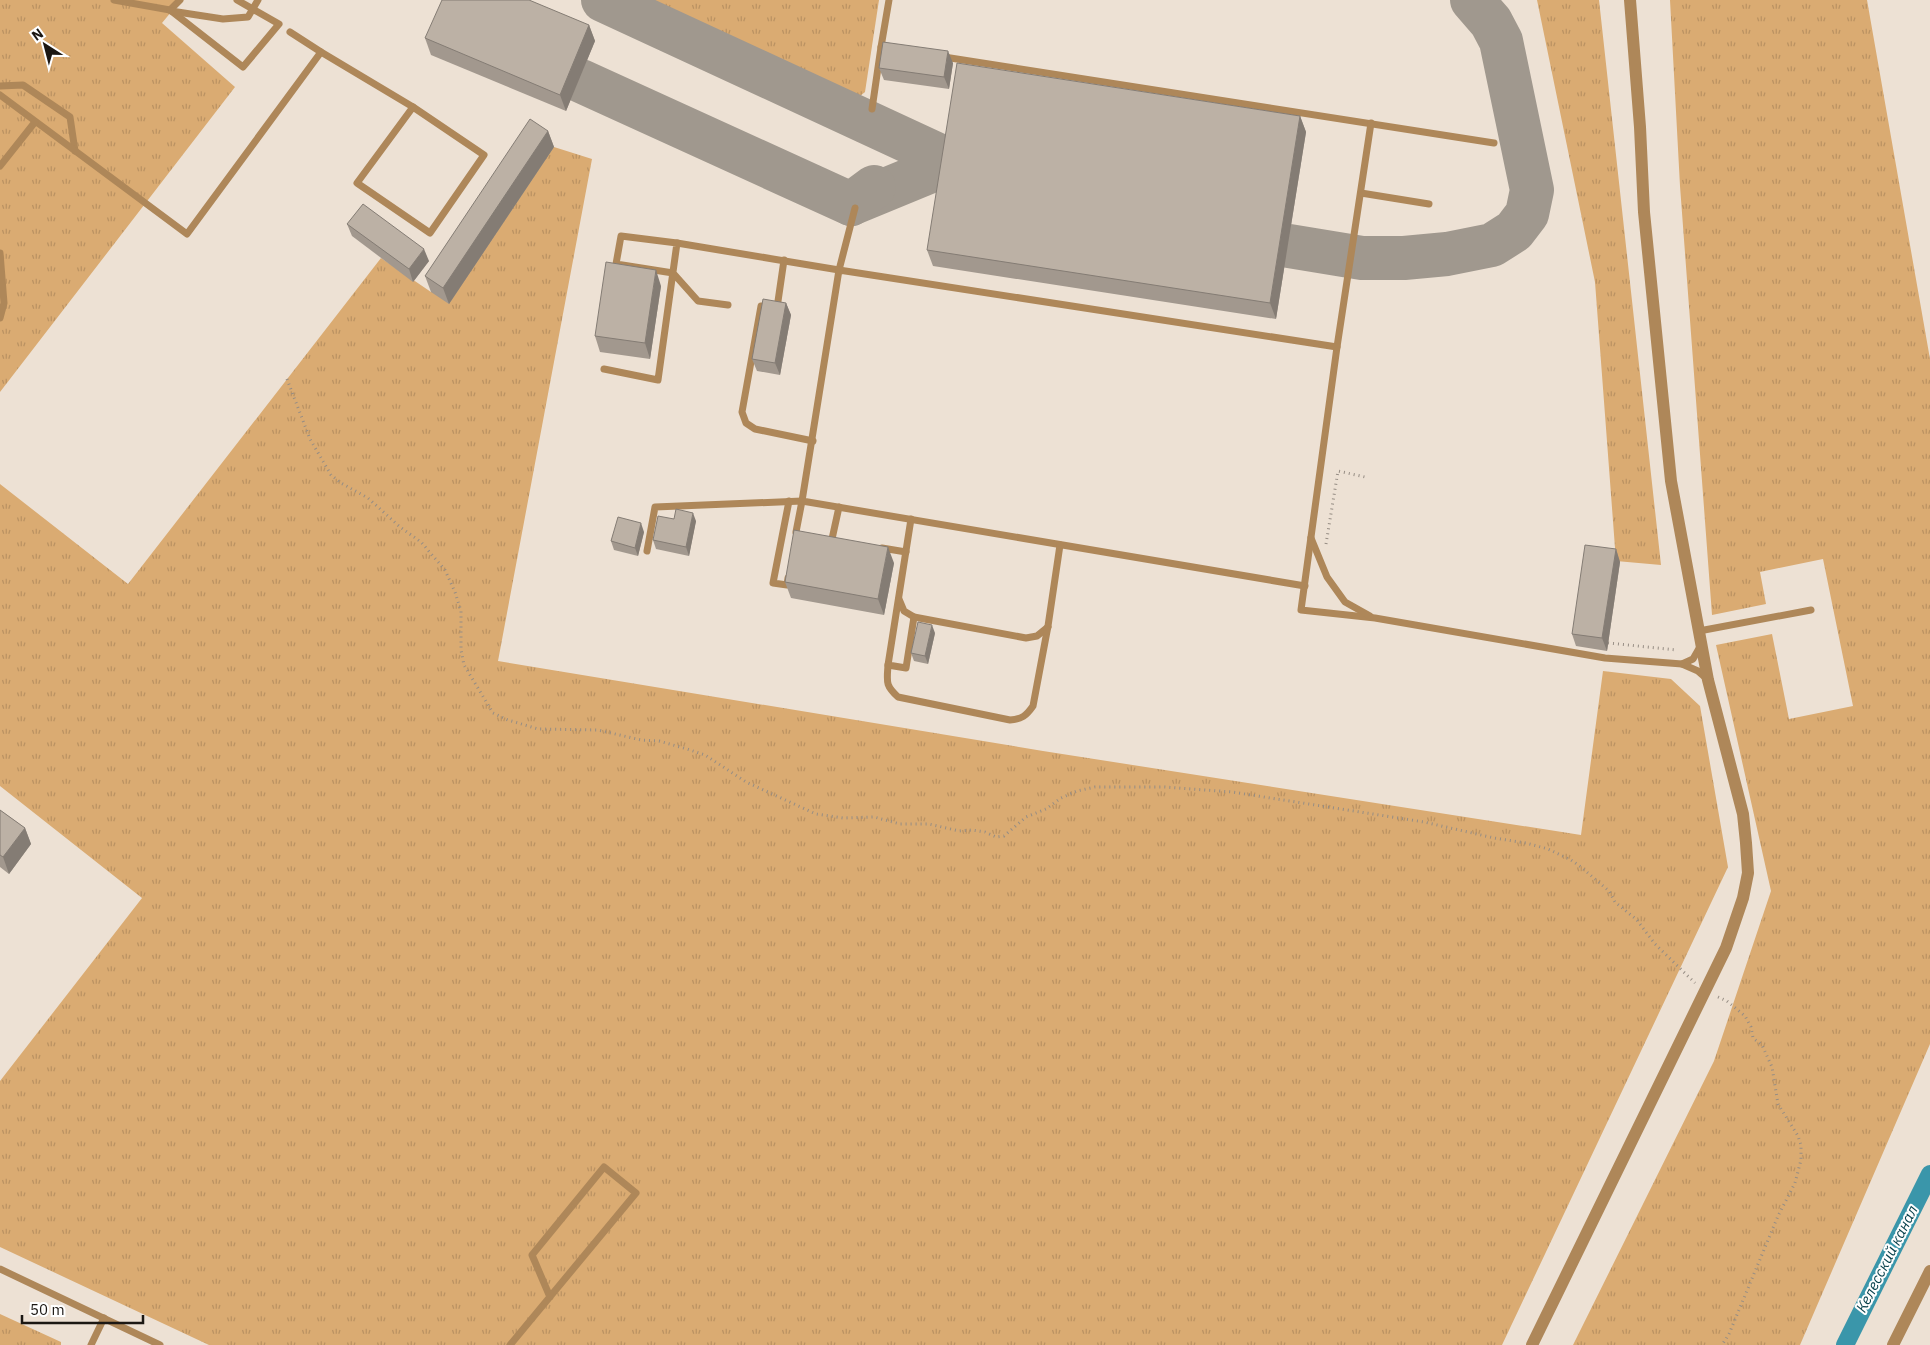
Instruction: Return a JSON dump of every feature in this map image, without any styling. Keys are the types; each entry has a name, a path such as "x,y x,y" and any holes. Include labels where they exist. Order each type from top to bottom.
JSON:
{"street":[{"path":"1532,1345 1726,948 1743,898 1748,873 1743,814 1699,648 1699,631 1671,481 1644,212 1640,127 1630,0"},
{"path":"1893,1345 1930,1271"}],"lane":[{"path":"114,0 223,19 248,17 258,0"},
{"path":"170,10 180,0"},
{"path":"170,10 243,68 279,24 237,0"},
{"path":"872,108 889,0"},
{"path":"290,32 413,107 484,155 430,233 357,183 413,107"},
{"path":"881,47 901,50"},
{"path":"0,95 187,234 321,52"},
{"path":"940,56 1494,143"},
{"path":"0,86 23,85 70,117 74,151"},
{"path":"0,166 35,122"},
{"path":"1371,123 1337,347 1301,610 1375,618 1605,658 1682,664 1698,671 1708,680"},
{"path":"1361,193 1430,204"},
{"path":"794,541 813,441 839,270 855,208"},
{"path":"728,305 698,301 673,273 616,264 621,236 1337,347"},
{"path":"604,369 658,380 677,244"},
{"path":"0,253 4,304 0,318"},
{"path":"784,260 776,308 761,306 742,412 746,424 755,430 813,441"},
{"path":"788,501 773,583 787,585 790,567"},
{"path":"647,551 655,507 802,501 1304,586"},
{"path":"832,539 839,507"},
{"path":"911,519 888,665 887,683 898,697 1010,720 1020,720 1028,714 1033,706 1048,626 1060,545"},
{"path":"796,532 805,534"},
{"path":"823,537 841,540"},
{"path":"1311,537 1327,576 1345,602 1375,618"},
{"path":"878,547 906,552"},
{"path":"898,598 904,611 914,617 1026,638 1037,636 1048,626"},
{"path":"1699,631 1811,610"},
{"path":"888,665 906,668 914,617"},
{"path":"1682,664 1693,659 1699,648"},
{"path":"510,1345 550,1297 636,1193 604,1167 532,1255 550,1297"},
{"path":"0,1269 160,1345"},
{"path":"91,1345 104,1318"}],"path":[{"path":"287,379 310,439 331,475 341,483 368,498 400,527 421,542 445,570 451,581 461,612 464,665 493,713 508,720 538,729 598,730 641,740 659,741 687,749 705,755 746,782 816,814 843,818 874,818 900,824 928,824 959,831 985,832 996,837 1004,836 1026,817 1046,809 1061,798 1077,791 1095,787 1165,787 1232,792 1424,822 1548,849 1571,860 1609,891 1615,902 1637,920 1655,944 1693,981 1727,1001 1745,1016 1751,1027 1753,1038 1762,1045 1768,1057 1772,1067 1778,1104 1798,1136 1801,1145 1801,1160 1795,1183 1778,1216 1729,1334 1722,1345"},
{"path":"1326,544 1338,471 1365,476"},
{"path":"1608,643 1699,648"}],"green space":[{"path":"0,0 181,0 162,23 235,87 0,392"},
{"path":"627,0 879,0 865,92 850,104"},
{"path":"1537,0 1599,0 1661,565 1616,561 1595,282"},
{"path":"1670,0 1867,0 1930,359 1930,1044 1800,1345 1573,1345 1714,1061 1771,891 1716,645 1772,634 1789,719 1853,706 1823,559 1760,572 1766,604 1712,615 1680,186"},
{"path":"554,147 592,159 498,661 1043,751 1581,835 1603,671 1671,679 1700,706 1728,867 1502,1345 209,1345 0,1247 0,1081 142,898 0,786 0,484 128,584 381,258 431,292"},
{"path":"0,1314 61,1342 61,1345 0,1345"}],"building":[{"path":"442,0 529,0 589,25 560,95 425,38"},
{"path":"883,42 948,51 944,77 879,68"},
{"path":"957,63 1300,116 1270,303 927,250"},
{"path":"530,119 548,131 443,288 425,276"},
{"path":"363,204 424,249 409,269 347,224"},
{"path":"606,262 656,270 645,343 595,336"},
{"path":"763,299 786,303 775,363 752,359"},
{"path":"676,509 693,513 686,547 653,540 658,516 674,519"},
{"path":"618,517 641,523 635,548 611,541"},
{"path":"794,530 888,547 878,599 785,582"},
{"path":"1585,545 1616,549 1602,638 1572,634"},
{"path":"918,622 932,625 925,656 911,653"},
{"path":"0,810 25,828 3,857 0,855"}],"waterway":[{"name":"Келесский канал","path":"1845,1345 1930,1174"}],"taxiway":[{"path":"603,0 953,162 851,204"},
{"path":"1289,246 1362,258 1404,258 1447,254 1492,245 1514,231 1527,214 1532,190 1501,41 1491,22 1472,0"},
{"path":"581,81 851,204 874,187"}]}
